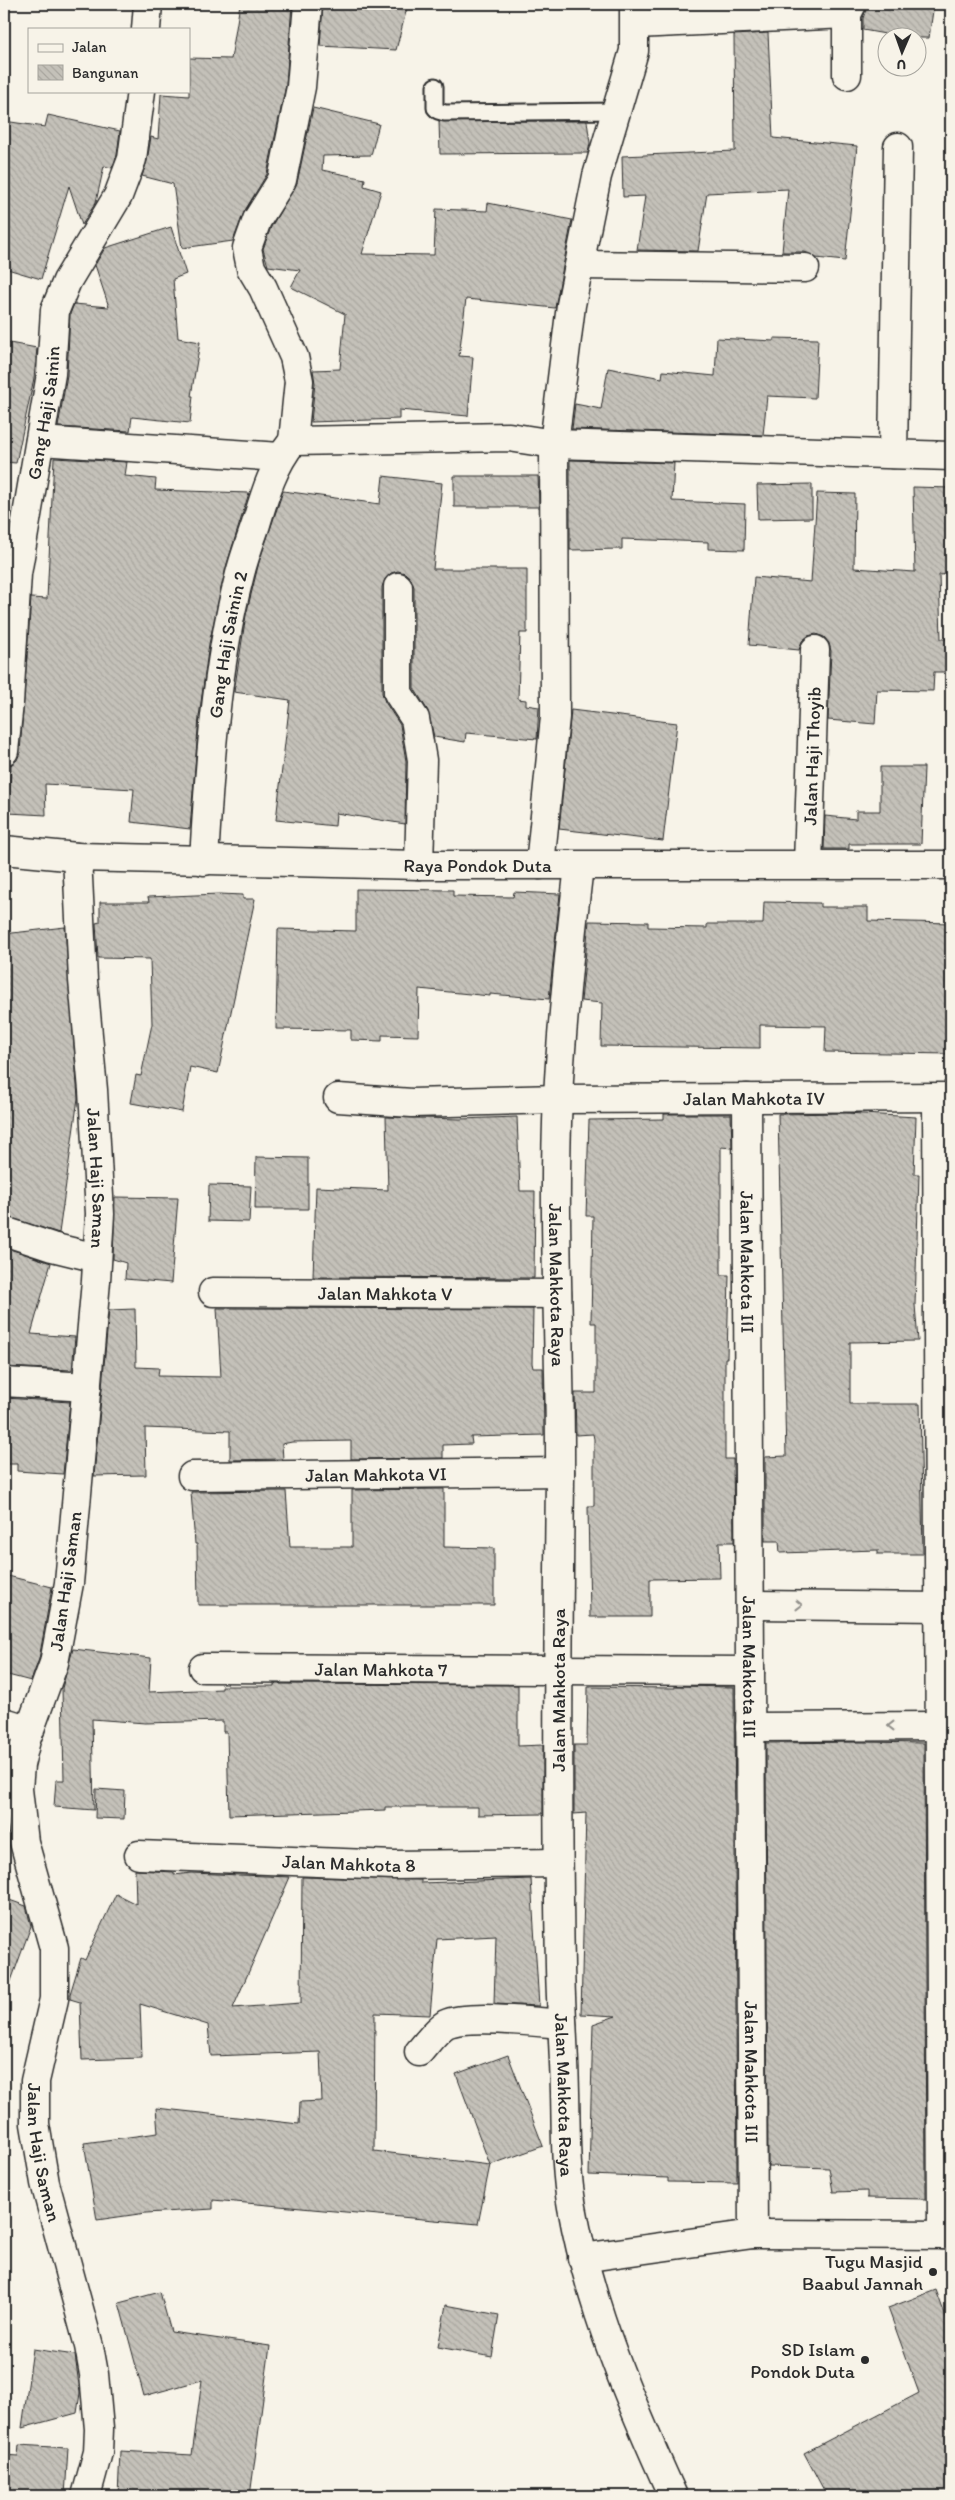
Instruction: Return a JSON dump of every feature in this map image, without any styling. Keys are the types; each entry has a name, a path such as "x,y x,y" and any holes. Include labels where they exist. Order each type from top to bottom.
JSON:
{"street":[{"path":"146,28 148,4"},
{"name":"Gang Haji Sainin 2","path":"204,861 208,795 226,635 239,577 266,489 287,449 299,381 294,357 263,288 251,268 247,248 257,220 282,180 301,87 308,4"},
{"path":"540,866 555,717 554,444 571,304 597,176 634,51 635,14 849,9 847,75"},
{"name":"Gang Haji Sainin","path":"4,751 9,703 10,573 40,441 52,374 56,310 67,280 118,196 132,159 140,92"},
{"path":"893,454 898,147"},
{"path":"580,265 805,268"},
{"path":"40,441 287,449 509,437 554,444 951,456"},
{"path":"398,587 398,693 415,719 422,760 419,865"},
{"name":"Jalan Haji Thoyib","path":"808,864 815,650"},
{"name":"Raya Pondok Duta","path":"4,850 77,857 419,865 951,864"},
{"name":"Jalan Haji Saman","path":"77,857 83,980 90,1048 100,1214 86,1387 64,1610 54,1663 30,1730 20,1766 19,1809 24,1842 54,1948 54,1999 35,2081 35,2124 45,2184 94,2374 99,2429 98,2452 86,2496"},
{"name":"Jalan Mahkota Raya","path":"578,866 558,1099 557,1294 560,1472 557,1670 558,1863 562,2024 571,2202 582,2258 595,2302 643,2429 673,2496"},
{"name":"Jalan Mahkota IV","path":"338,1098 412,1103 558,1099 944,1098"},
{"name":"Jalan Mahkota III","path":"747,1098 753,2234"},
{"path":"582,2258 753,2234 946,2235 940,1726 945,1662 939,1607 944,1098"},
{"path":"4,1231 52,1247 97,1258"},
{"name":"Jalan Mahkota V","path":"213,1292 557,1294"},
{"path":"4,1382 86,1387"},
{"name":"Jalan Mahkota VI","path":"192,1476 560,1472"},
{"path":"750,1605 939,1607"},
{"name":"Jalan Mahkota 7","path":"203,1668 750,1670"},
{"path":"4,1722 30,1730"},
{"path":"750,1727 940,1726"},
{"name":"Jalan Mahkota 8","path":"140,1855 394,1865 558,1863"},
{"path":"419,2052 441,2028 454,2022 472,2020 562,2024"}],"lane":[{"path":"435,86 435,108 445,113 617,111"}],"building":[{"path":"240,4 292,4 286,85 267,174 244,212 233,241 182,248 173,184 142,176 151,137 158,139 161,94 189,96 190,58 231,59"},
{"path":"323,4 408,4 396,50 320,46"},
{"path":"868,4 934,4 929,38 928,28 878,28 878,33 863,30 863,18"},
{"path":"768,33 773,138 857,146 845,261 816,258 805,252 782,252 788,189 707,193 698,251 637,250 645,196 623,197 622,156 735,151 734,35"},
{"path":"313,108 379,124 371,155 323,156 322,170 365,179 364,186 381,191 362,254 434,255 436,209 487,211 488,203 572,220 555,308 466,299 459,356 473,357 468,416 399,410 399,419 311,422 315,383 313,370 340,369 345,314 291,287 300,270 268,266 263,249 271,227 297,183"},
{"path":"48,115 120,131 117,155 112,168 104,166 96,202 82,225 69,186 41,279 4,268 4,121 45,127"},
{"path":"439,121 587,121 590,143 588,153 440,154"},
{"path":"171,227 186,274 173,279 178,338 200,342 191,396 193,396 190,423 132,417 130,431 58,427 67,375 70,314 74,304 109,307 95,265 105,248"},
{"path":"717,338 774,341 774,338 818,339 815,398 767,396 763,435 572,429 575,404 601,409 608,368 662,378 663,371 715,376"},
{"path":"4,342 37,348 34,378 16,463 4,462"},
{"path":"54,458 127,462 125,476 156,479 155,490 249,493 226,567 209,644 199,717 190,829 131,822 134,789 45,784 46,815 8,813 11,765 17,760 20,753 31,598 47,599"},
{"path":"570,460 674,463 672,501 745,504 744,550 708,549 708,542 622,539 622,549 570,550"},
{"path":"383,476 442,483 433,569 527,569 527,633 520,633 518,699 526,700 526,705 539,707 537,739 466,733 465,742 434,737 428,711 414,688 414,587 411,579 405,573 398,571 391,573 385,579 382,587 382,693 385,702 400,725 406,761 405,824 336,813 335,826 276,820 290,700 234,692 246,615 259,562 283,491 380,504"},
{"path":"454,476 538,476 539,507 454,507"},
{"path":"812,484 812,518 758,519 757,485"},
{"path":"913,487 951,488 951,574 939,575 941,639 951,639 951,672 934,672 933,691 877,690 875,724 828,720 831,651 829,643 824,637 816,634 808,636 802,641 799,650 749,645 754,577 811,582 817,493 855,494 854,568 915,572"},
{"path":"571,710 677,723 663,841 559,829"},
{"path":"880,767 924,767 921,844 849,844 849,849 824,849 825,816 856,819 856,811 880,811"},
{"path":"356,889 453,890 453,896 513,897 514,892 560,894 549,999 490,994 490,996 419,989 418,1036 382,1035 382,1041 351,1040 351,1030 276,1029 278,929 356,931"},
{"path":"219,894 243,895 243,899 255,899 218,1073 190,1067 182,1112 131,1103 136,1075 141,1076 152,1024 150,959 98,958 96,923 100,922 100,902 149,902 148,897"},
{"path":"764,902 820,903 820,907 868,907 868,921 951,923 951,1054 825,1052 826,1026 760,1025 760,1048 601,1046 602,1003 581,1001 589,921 648,922 648,927 707,928 707,924 763,924"},
{"path":"65,927 78,1098 59,1233 4,1216 7,1168 4,1168 4,934"},
{"path":"846,1113 916,1117 914,1174 919,1174 915,1305 918,1341 850,1342 850,1404 920,1404 923,1554 878,1554 878,1550 780,1553 779,1541 765,1541 765,1457 786,1456 778,1114"},
{"path":"664,1114 731,1114 732,1148 721,1147 721,1275 729,1275 727,1358 725,1358 725,1459 733,1459 734,1542 719,1542 720,1578 650,1579 650,1617 590,1617 588,1506 594,1506 594,1439 593,1434 576,1435 575,1393 596,1393 596,1323 591,1323 593,1216 586,1216 589,1120 664,1119"},
{"path":"386,1117 460,1119 517,1117 520,1191 535,1191 534,1278 313,1277 316,1187 388,1190"},
{"path":"256,1157 308,1158 308,1209 255,1209"},
{"path":"209,1185 251,1186 249,1222 208,1221"},
{"path":"115,1197 178,1198 171,1283 125,1279 126,1263 113,1259"},
{"path":"4,1247 51,1263 31,1334 75,1337 72,1370 4,1367"},
{"path":"217,1308 533,1309 532,1363 533,1368 543,1368 544,1435 471,1437 472,1444 443,1445 443,1458 351,1459 351,1441 292,1442 282,1444 283,1459 230,1460 230,1431 145,1428 146,1475 94,1476 109,1310 135,1309 136,1367 159,1368 158,1376 221,1377"},
{"path":"4,1398 70,1402 63,1474 17,1471 17,1464 4,1464"},
{"path":"444,1489 444,1547 494,1548 494,1605 198,1605 197,1544 195,1544 191,1492 286,1491 290,1547 352,1547 352,1490"},
{"path":"4,1575 52,1587 39,1659 31,1681 4,1674"},
{"path":"73,1649 151,1658 149,1692 222,1689 222,1686 274,1686 274,1684 518,1685 518,1746 543,1745 543,1814 478,1815 478,1807 385,1807 385,1810 229,1815 227,1732 223,1732 223,1721 145,1723 92,1719 94,1810 54,1807 56,1780 64,1780 62,1688"},
{"path":"675,1686 734,1687 737,2183 668,2182 668,2178 589,2175 593,2024 616,2016 581,2014 586,1813 574,1814 574,1745 587,1745 588,1687 675,1688"},
{"path":"766,1743 924,1743 926,2199 867,2198 867,2191 833,2192 829,2168 768,2166"},
{"path":"96,1789 125,1791 124,1819 95,1818"},
{"path":"135,1870 174,1872 174,1875 191,1873 290,1877 233,2008 301,2003 302,1877 421,1880 421,1883 531,1879 539,2006 494,2004 496,1936 437,1939 430,2015 375,2013 374,2151 490,2165 478,2224 213,2200 213,2209 146,2213 97,2220 84,2143 158,2133 156,2108 299,2124 300,2102 322,2101 320,2052 211,2056 208,2025 140,2004 142,2058 82,2060 80,2002 70,1999 70,1994 81,1958 85,1960 116,1894 136,1904"},
{"path":"4,1898 26,1906 31,1926 7,1992 4,1992"},
{"path":"508,2055 543,2146 490,2165 456,2074"},
{"path":"936,2290 951,2331 951,2496 827,2496 804,2453 919,2393 888,2308"},
{"path":"160,2292 171,2332 270,2346 250,2496 118,2496 120,2451 192,2455 202,2380 144,2396 119,2303"},
{"path":"446,2305 499,2315 492,2357 438,2347"},
{"path":"33,2349 75,2355 80,2393 77,2413 22,2428"},
{"path":"19,2445 68,2448 65,2496 4,2496 4,2455 18,2456"}],"place":[{"name":"Tugu Masjid Baabul Jannah","path":"933,2272"},
{"name":"SD Islam Pondok Duta","path":"865,2360"}]}
